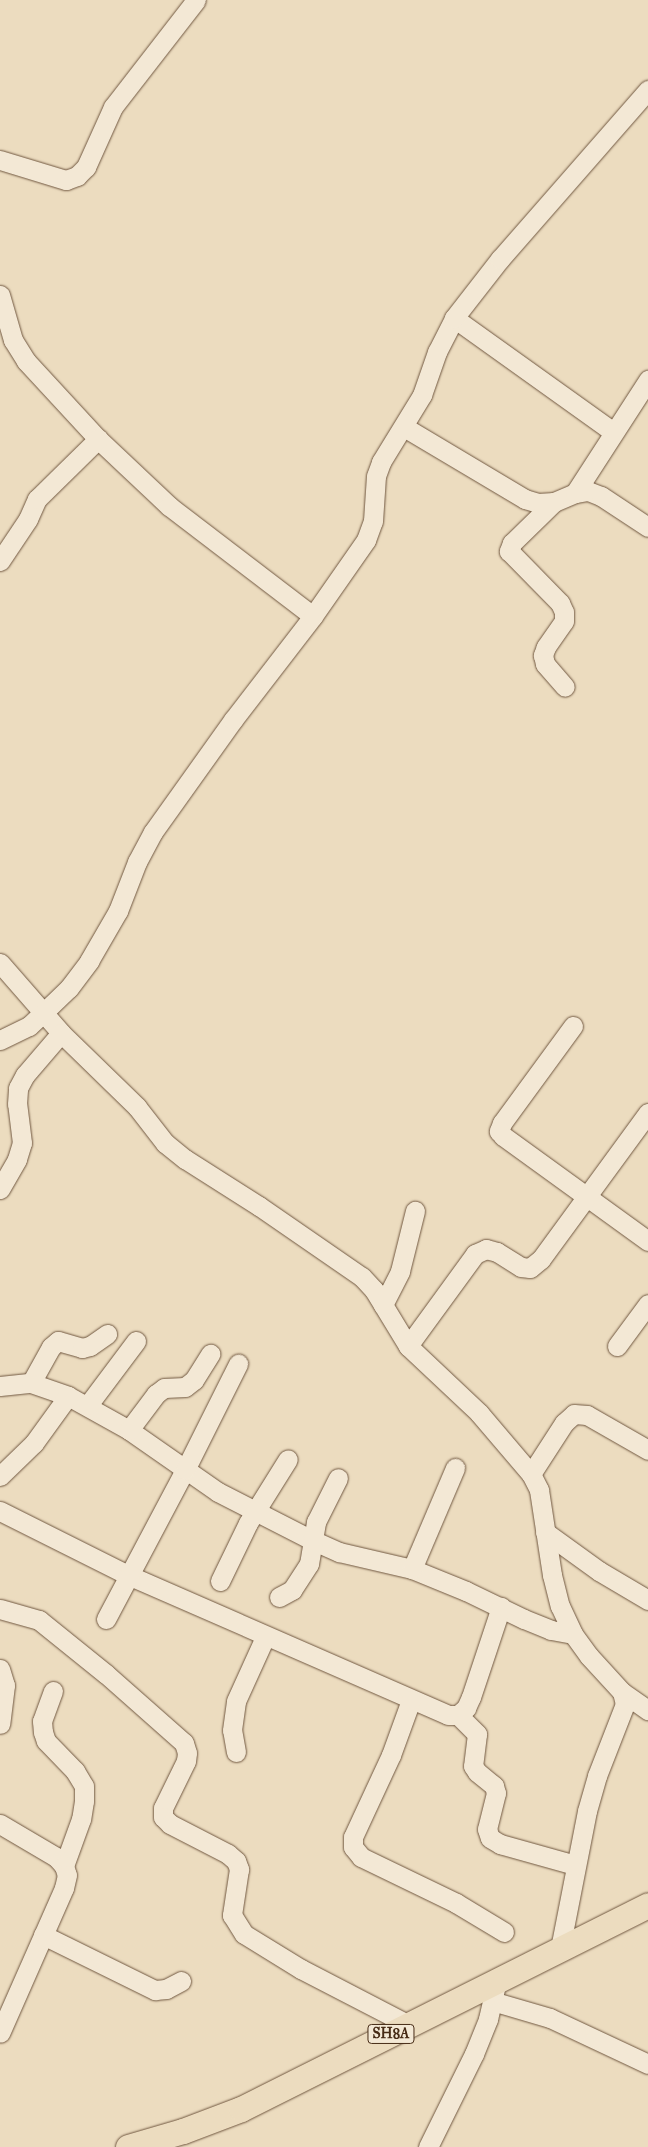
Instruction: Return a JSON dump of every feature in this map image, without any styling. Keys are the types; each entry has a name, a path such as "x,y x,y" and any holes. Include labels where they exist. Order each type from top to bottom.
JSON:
{"main road":[{"name":"SH8A","path":"128,2147 183,2131 241,2110 409,2025 494,1991 560,1948 648,1905"}],"street":[{"path":"0,160 66,180 77,176 86,167 113,107 196,0"},
{"path":"0,1040 28,1026 43,1013 69,988 89,961 118,911 137,862 153,832 232,720 313,616 366,540 373,521 376,476 381,462 422,395 437,352 454,318 488,274 648,90"},
{"path":"0,295 13,340 26,361 98,439 169,506 313,616"},
{"path":"454,318 613,432"},
{"path":"575,493 648,380"},
{"path":"404,427 525,499 538,503 554,502 575,493 588,491 601,496 648,527"},
{"path":"0,561 28,519 37,500 98,439"},
{"path":"554,502 512,543 509,551 560,603 564,612 564,621 546,647 543,655 545,664 565,687"},
{"path":"0,963 61,1033 137,1107 165,1143 185,1159 259,1206 362,1277 374,1290 408,1346 479,1413 531,1474 539,1490 552,1576 560,1606 572,1634 622,1692 648,1710"},
{"path":"572,1026 502,1123 499,1131 503,1136 586,1198 648,1241"},
{"path":"1,1183 17,1159 22,1143 18,1088 25,1075 61,1033"},
{"path":"408,1346 476,1254 486,1249 498,1252 521,1267 530,1268 541,1259 648,1113"},
{"path":"383,1305 400,1271 415,1211"},
{"path":"617,1346 648,1304"},
{"path":"31,1383 51,1347 58,1341 82,1348 90,1346 107,1334"},
{"path":"88,1405 136,1341"},
{"path":"130,1430 156,1394 164,1388 185,1387 194,1380 210,1354"},
{"path":"106,1619 185,1470 238,1364"},
{"path":"0,1386 31,1383 68,1396 88,1405 130,1430 185,1470 254,1512 312,1540 340,1552 412,1569 551,1630 572,1634"},
{"path":"0,1476 34,1443 68,1396"},
{"path":"531,1474 564,1423 574,1414 588,1414 648,1450"},
{"path":"220,1581 254,1512 288,1459"},
{"path":"412,1569 455,1468"},
{"path":"279,1597 292,1590 309,1564 316,1522 338,1478"},
{"path":"0,1511 128,1575 265,1637 448,1715 458,1715 466,1708 502,1607"},
{"path":"545,1532 599,1571 648,1600"},
{"path":"0,1609 39,1620 106,1674 184,1744 187,1753 186,1761 163,1808 163,1817 170,1824 228,1854 236,1861 238,1869 232,1915 244,1934 301,1969 409,2025"},
{"path":"236,1752 232,1730 236,1701 265,1637"},
{"path":"0,1669 5,1685 0,1722"},
{"path":"53,1691 42,1721 43,1732 46,1741 75,1771 84,1786 81,1819 64,1866"},
{"path":"560,1948 575,1865 597,1776 625,1704 622,1692"},
{"path":"412,1700 390,1755 353,1837 353,1848 361,1856 456,1903 504,1932"},
{"path":"458,1715 477,1734 478,1741 473,1766 477,1772 494,1786 496,1793 487,1829 490,1838 500,1844 575,1865"},
{"path":"0,1824 56,1857 64,1866 66,1875 64,1888 0,2033"},
{"path":"43,1935 155,1990 166,1989 181,1981"},
{"path":"428,2147 474,2054 494,1991 648,2064"}]}
